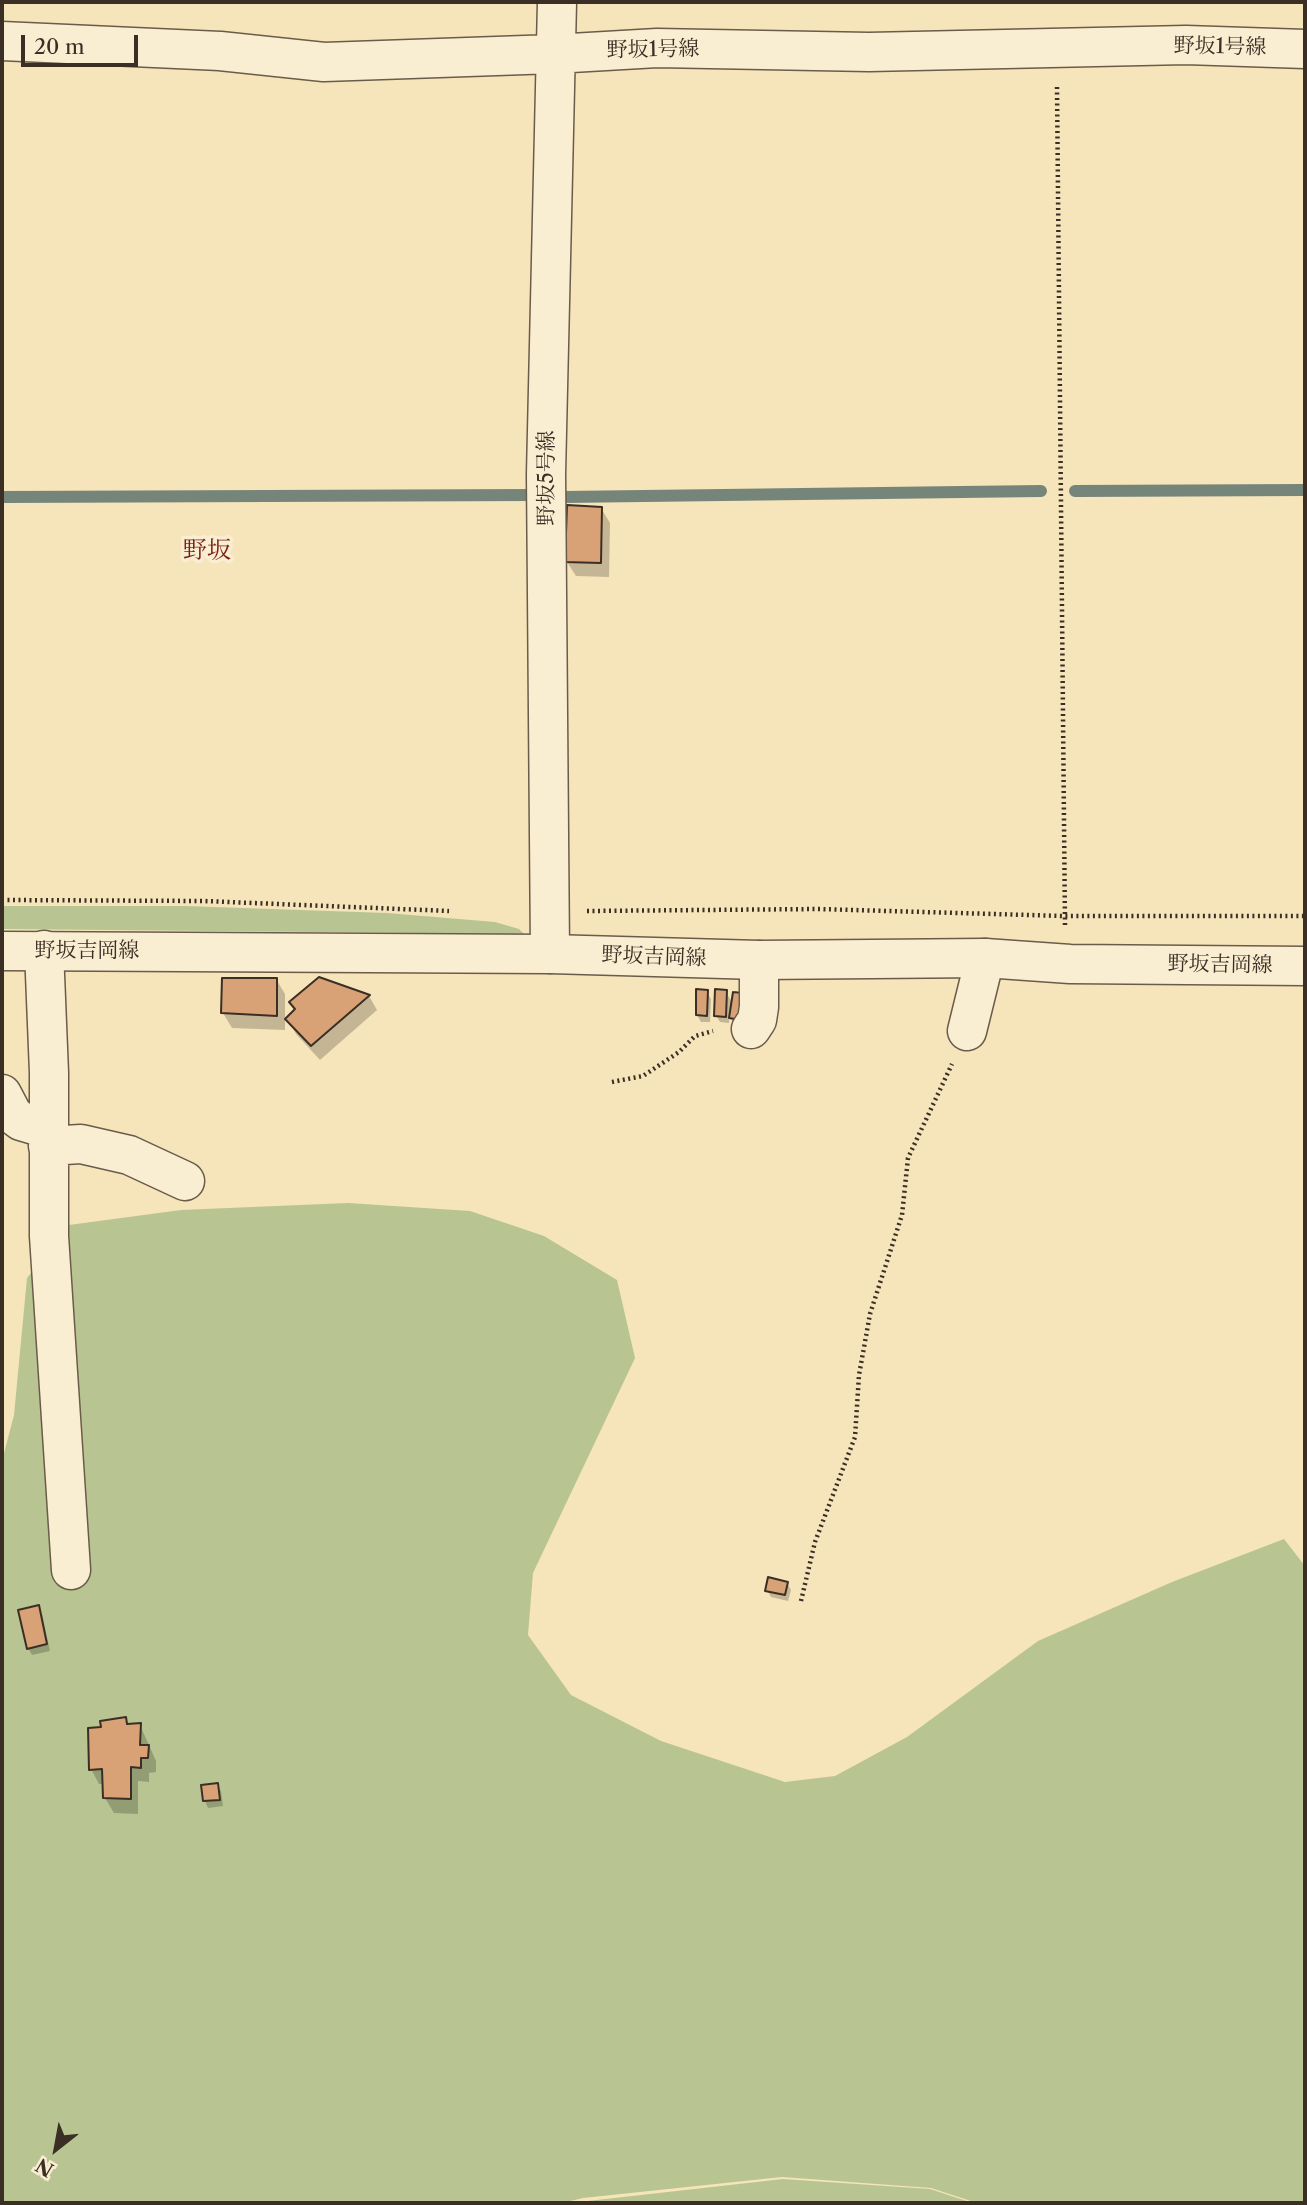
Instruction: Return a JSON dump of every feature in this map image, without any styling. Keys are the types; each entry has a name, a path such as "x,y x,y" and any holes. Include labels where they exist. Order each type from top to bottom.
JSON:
{"street":[{"name":"野坂5号線","path":"550,954 546,474 557,2"},
{"name":"野坂1号線","path":"2,41 220,51 324,62 657,48 869,52 1186,45 1305,49"},
{"path":"44,950 49,1073 49,1236 71,1570"},
{"name":"野坂吉岡線","path":"2,951 550,954 759,960 985,958 1070,964 1305,966"},
{"path":"967,1031 985,958"},
{"path":"751,1030 757,1020 759,1007 759,960"},
{"path":"2,1094 13,1115 48,1138 129,1155 185,1181"}],"path":[{"path":"1057,48 1064,916 1070,964"},
{"path":"2,900 204,901 458,911"},
{"path":"551,912 818,909 1064,916 1305,916"},
{"path":"612,1082 643,1076 679,1052 695,1036 713,1031 739,1035 751,1030"},
{"path":"801,1601 815,1542 855,1437 859,1375 870,1314 902,1214 908,1158 967,1031"}],"green space":[{"path":"2,906 185,906 387,913 495,922 519,929 524,934 2,929"},
{"path":"348,1203 470,1211 544,1236 617,1280 635,1358 533,1573 528,1635 571,1695 661,1741 785,1782 835,1776 907,1737 1038,1641 1172,1582 1284,1539 1305,1566 1305,2203 977,2203 931,2188 782,2177 583,2198 562,2203 2,2203 2,1461 14,1415 27,1278 69,1225 181,1210"},
{"path":"783,2179 930,2189 973,2203 570,2203"}],"building":[{"path":"567,505 602,507 601,563 565,562"},
{"path":"319,977 370,995 311,1046 285,1019 295,1009 289,1002"},
{"path":"222,978 277,978 277,1016 221,1013"},
{"path":"696,989 708,990 707,1016 696,1015"},
{"path":"715,989 727,990 726,1017 714,1016"},
{"path":"733,992 743,993 740,1020 729,1018"},
{"path":"768,1577 788,1582 785,1595 765,1591"},
{"path":"39,1605 47,1644 27,1649 18,1610"},
{"path":"126,1717 127,1724 141,1723 140,1745 149,1745 148,1758 141,1758 141,1768 131,1767 131,1799 103,1798 102,1769 89,1770 88,1728 101,1727 100,1721"},
{"path":"218,1783 220,1800 203,1801 201,1785"}],"waterway":[{"path":"1075,491 1305,490"},
{"path":"564,497 1041,491"},
{"path":"2,497 532,495"}],"district":[{"name":"野坂","path":"207,551"}]}
